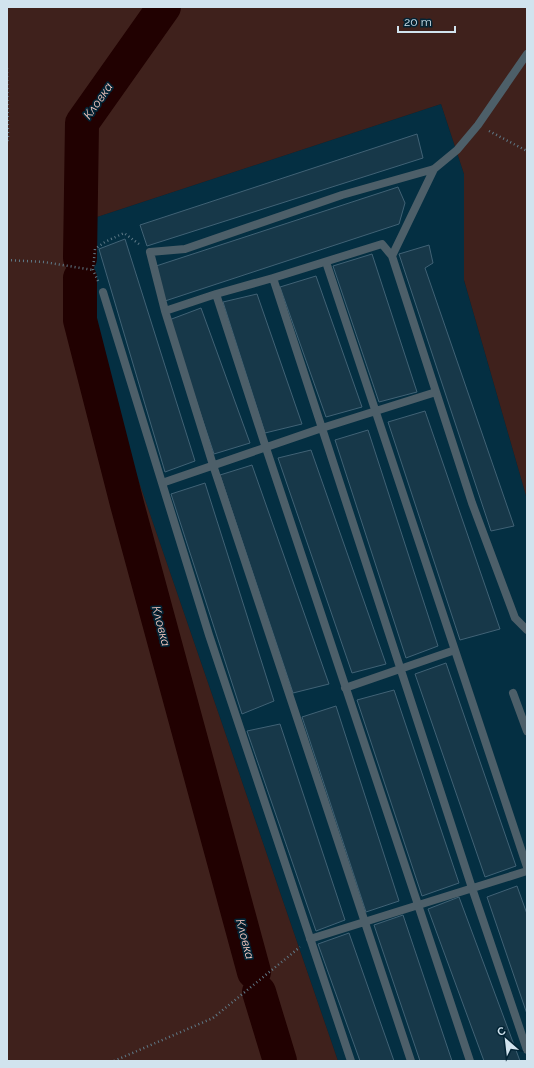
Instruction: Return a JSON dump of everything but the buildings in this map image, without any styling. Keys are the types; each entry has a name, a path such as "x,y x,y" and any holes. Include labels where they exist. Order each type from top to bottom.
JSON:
{"lane":[{"path":"411,1061 214,465 165,311 150,252 185,249 342,195 434,169 457,150 478,125 527,54"},
{"path":"392,256 434,169"},
{"path":"165,311 382,244 392,256 472,503 515,618 527,630"},
{"path":"326,262 527,868"},
{"path":"273,278 472,888 527,1050"},
{"path":"103,292 209,635 351,1061"},
{"path":"216,294 470,1061"},
{"path":"162,483 322,428 436,392"},
{"path":"346,688 455,650"},
{"path":"513,693 527,731"},
{"path":"310,939 527,871"}],"path":[{"path":"7,68 7,142"},
{"path":"478,125 527,151"},
{"path":"103,292 93,270 95,249 105,242 124,233 150,252"},
{"path":"7,260 44,262 93,270"},
{"path":"114,1061 213,1018 310,939"}],"shaded area":[{"path":"7,7 527,7 527,499 464,280 464,174 441,104 97,217 74,293 338,1061 7,1061"},
{"path":"441,104 464,174 464,280 527,499 527,1061 338,1061 74,293 97,217"}],"waterway":[{"name":"Кловка","path":"80,258 82,123 164,7"},
{"name":"Кловка","path":"80,278 80,320 127,504 254,972"},
{"name":"Кловка","path":"259,992 280,1061"}]}
